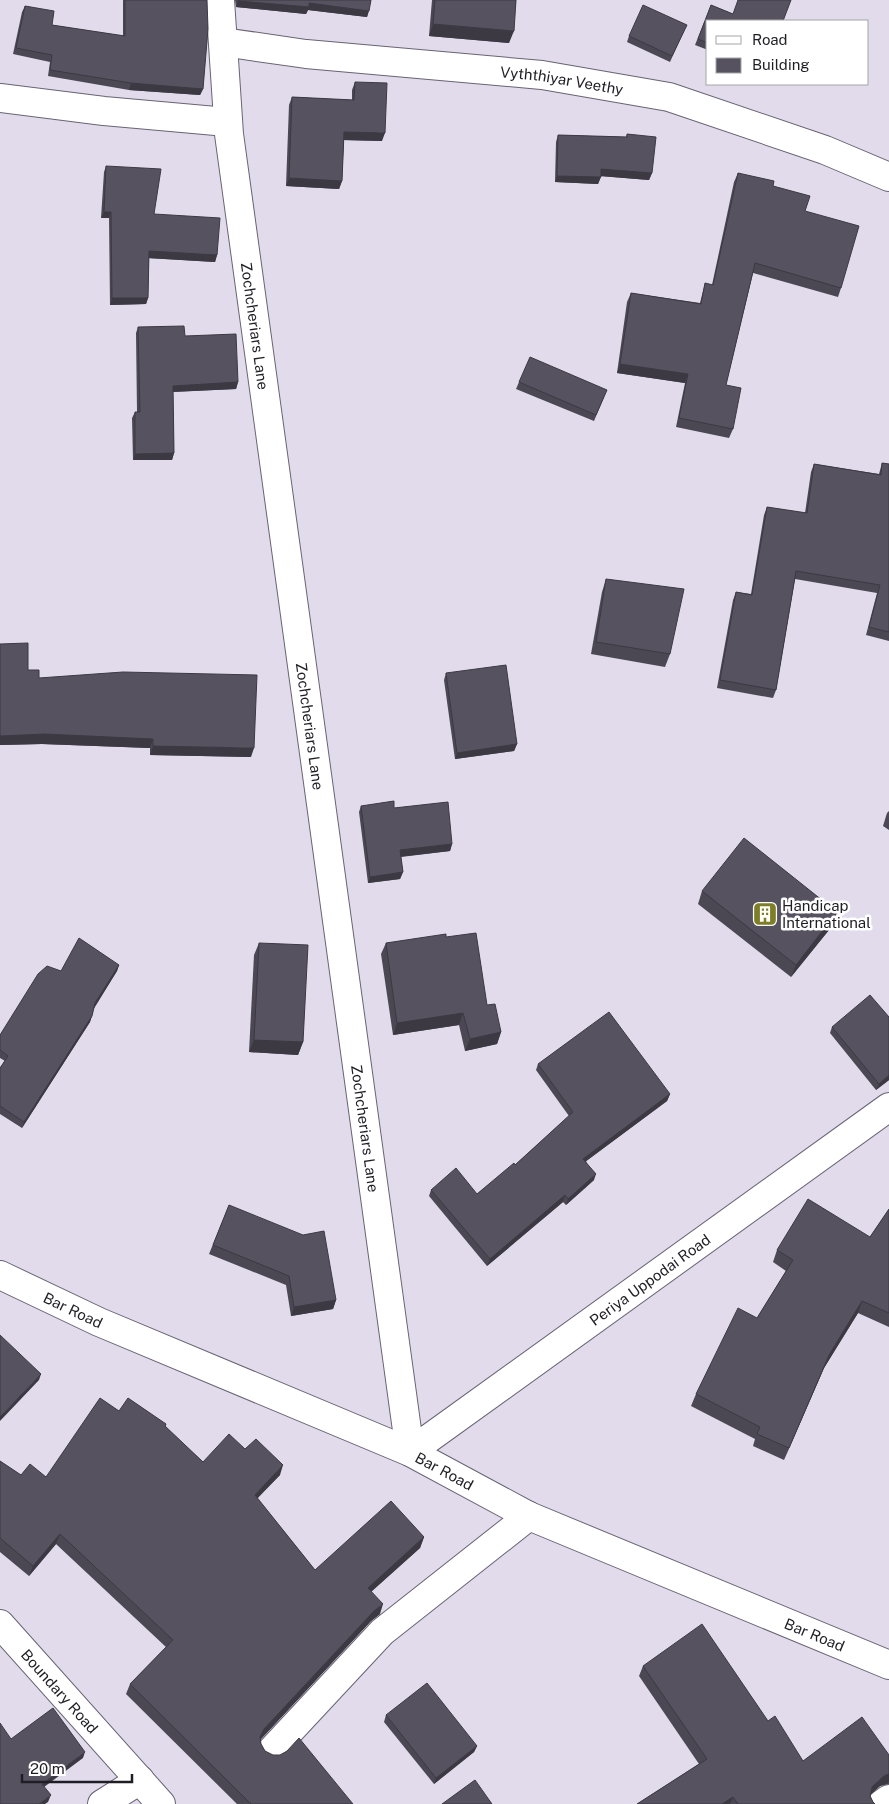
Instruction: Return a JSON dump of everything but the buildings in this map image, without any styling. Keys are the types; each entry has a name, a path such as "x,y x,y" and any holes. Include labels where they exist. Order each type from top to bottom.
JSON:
{"street":[{"name":"Zochcheriars Lane","path":"220,0 227,122 410,1452"},
{"name":"Vyththiyar Veethy","path":"223,42 306,54 542,75 669,97 825,150 889,177"},
{"path":"0,98 104,112 199,118 227,122"},
{"name":"Periya Uppodai Road","path":"410,1452 889,1107"},
{"name":"Bar Road","path":"0,1275 99,1322 410,1452 530,1516 889,1665"},
{"path":"272,1750 382,1632 530,1516"},
{"name":"Boundary Road","path":"0,1624 161,1804"},
{"path":"102,1804 140,1780"},
{"path":"882,1804 889,1799"}],"place":[{"name":"Handicap International","path":"765,914"}]}
